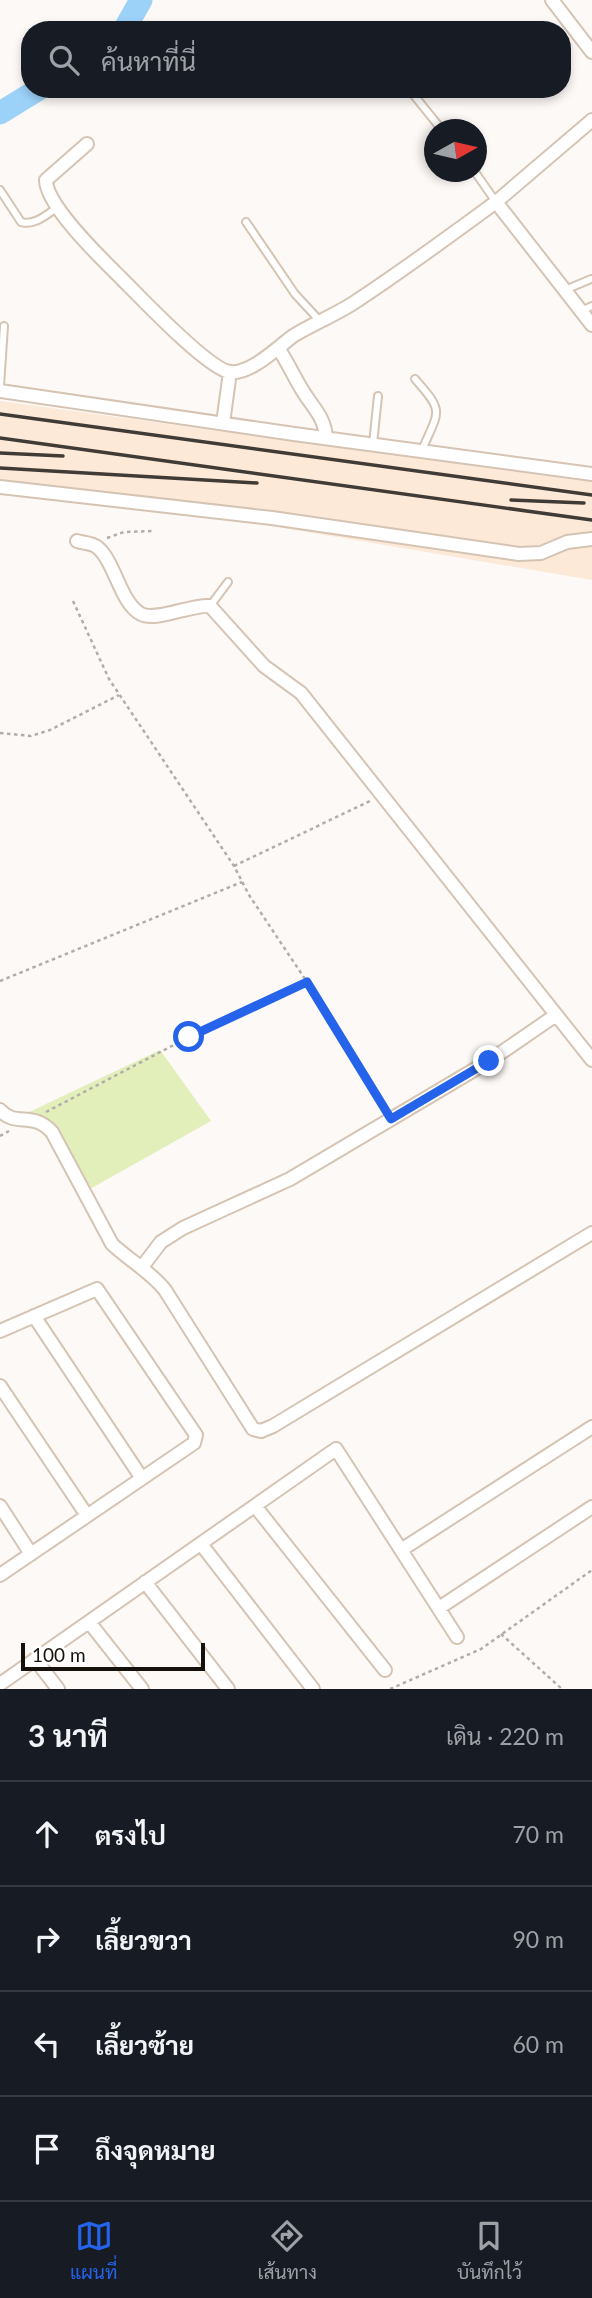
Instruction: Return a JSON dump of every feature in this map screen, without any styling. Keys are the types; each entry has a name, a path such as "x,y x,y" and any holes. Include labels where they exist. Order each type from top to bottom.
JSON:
{"street":[{"path":"552,0 568,21"},
{"path":"571,25 592,52"},
{"path":"87,144 46,180 58,206 95,252 165,322 211,363 230,372 243,370 293,336 357,301 496,202 592,120"},
{"path":"496,202 565,290 587,309 592,325"},
{"path":"278,348 289,363 300,388 321,417 326,438"},
{"path":"223,423 230,372"},
{"path":"0,389 326,438 592,474"},
{"path":"0,486 272,518 519,554 541,553 567,542 592,539"},
{"path":"77,541 95,545 100,550 119,585 139,613 145,616 196,606 211,606 264,666 301,693 592,1060"},
{"path":"142,1267 161,1242 183,1228 290,1179 489,1061 556,1014"},
{"path":"0,1110 5,1116 44,1124 52,1132 113,1244 124,1256 154,1277 165,1290 253,1429 261,1431 592,1233"},
{"path":"0,1331 97,1289 196,1435 194,1443 0,1574"},
{"path":"34,1316 141,1477"},
{"path":"0,1386 86,1514"},
{"path":"401,1550 592,1427"},
{"path":"0,1684 336,1448 457,1637"},
{"path":"0,1506 31,1554"},
{"path":"255,1506 385,1670"},
{"path":"439,1608 592,1507"},
{"path":"201,1544 313,1689"},
{"path":"145,1582 228,1689"},
{"path":"89,1622 142,1689"},
{"path":"35,1659 58,1689"}],"lane":[{"path":"417,98 433,119"},
{"path":"482,182 496,202"},
{"path":"0,190 21,222 27,224 33,223 58,206"},
{"path":"246,222 295,294 320,321"},
{"path":"565,290 592,279"},
{"path":"0,389 4,326"},
{"path":"415,379 434,400 437,409 422,450"},
{"path":"373,444 378,396"},
{"path":"211,606 228,582"}],"path":[{"path":"95,545 124,532 155,531"},
{"path":"73,601 109,679 234,866 391,1119"},
{"path":"0,733 31,736 50,730 119,695"},
{"path":"234,866 383,795"},
{"path":"0,981 242,882"},
{"path":"31,1120 189,1037 307,982"},
{"path":"0,1136 10,1130"},
{"path":"390,1689 481,1649 592,1570"},
{"path":"501,1634 562,1689"}],"shaded area":[{"path":"0,401 592,482 592,580 0,480"}],"green space":[{"path":"160,1050 211,1121 90,1189 56,1127 27,1113"}],"waterway":[{"path":"129,21 141,0"},
{"path":"0,113 24,98"}],"railway":[{"path":"0,414 592,495"},
{"path":"0,438 592,520"},
{"path":"0,453 63,456"},
{"path":"0,468 257,483"},
{"path":"511,500 584,503"}],"route":[{"path":"189,1037 307,982 391,1119 489,1061"}]}
